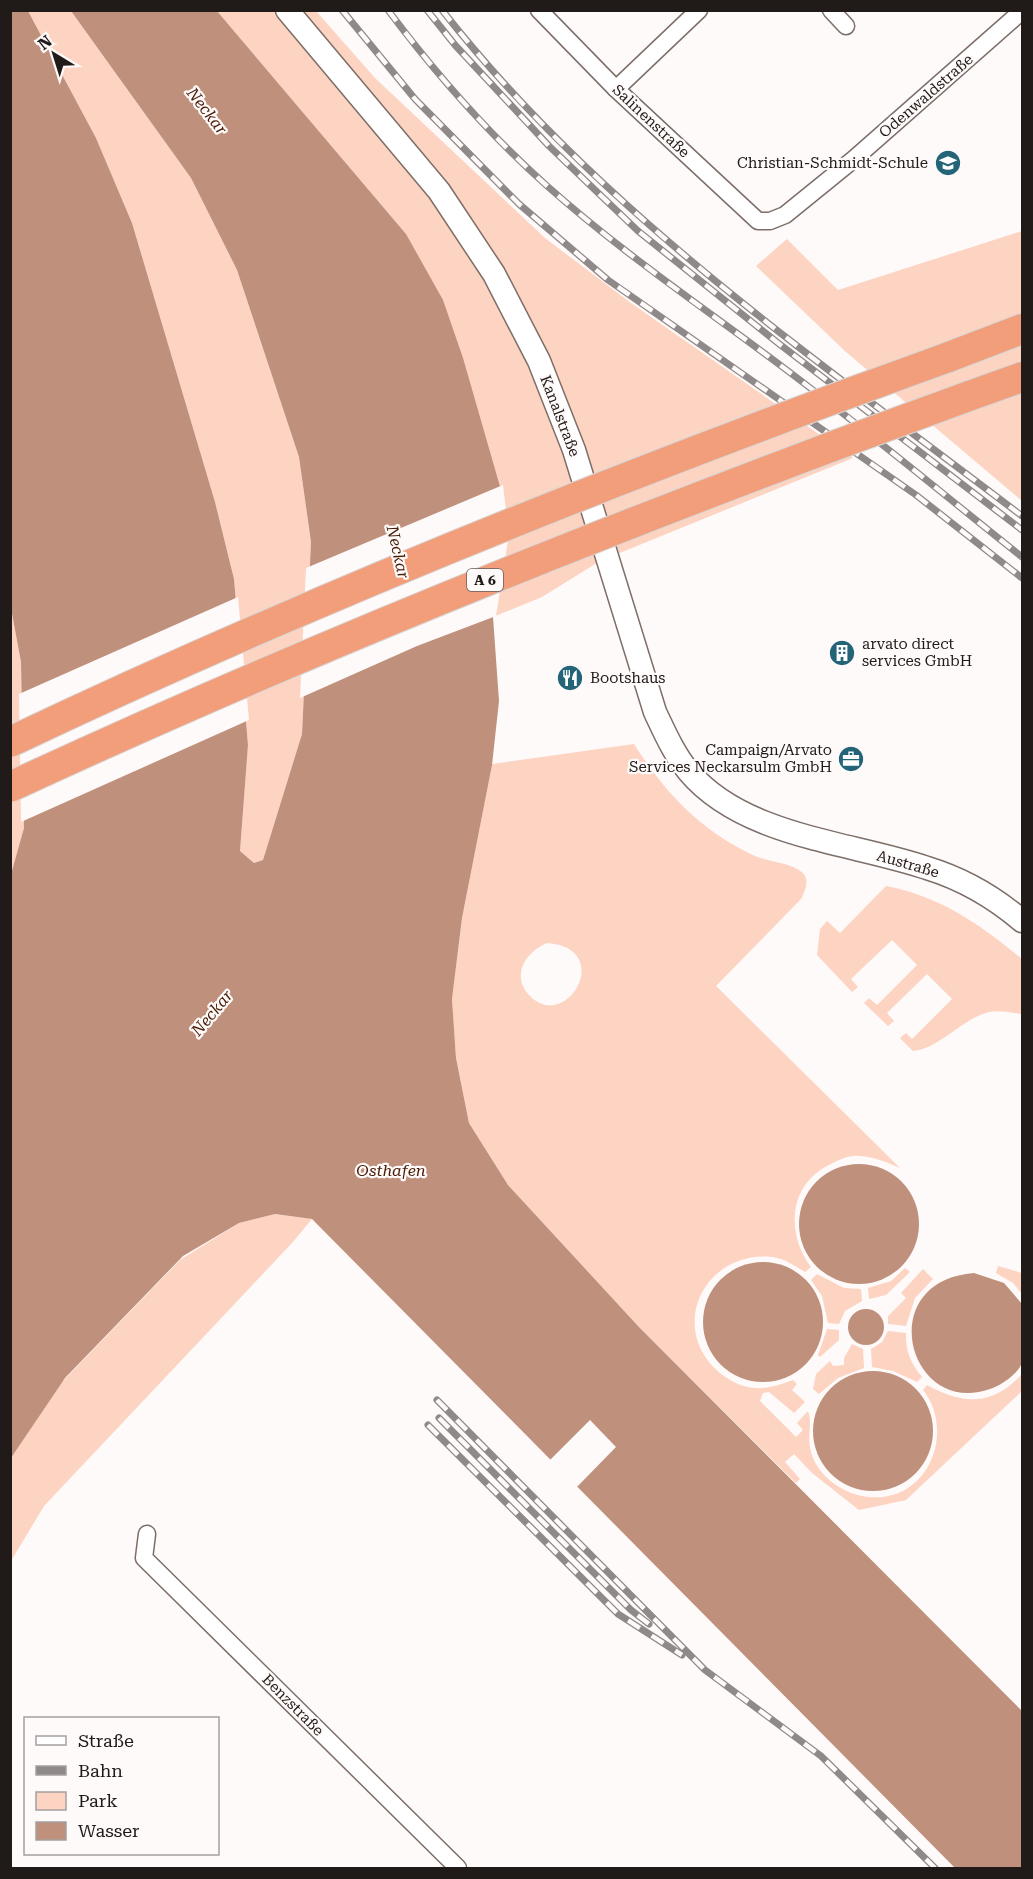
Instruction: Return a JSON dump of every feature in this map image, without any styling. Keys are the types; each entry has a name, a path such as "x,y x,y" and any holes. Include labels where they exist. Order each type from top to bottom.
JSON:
{"highway":[{"path":"10,742 101,698 453,544 778,418 1023,329"},
{"name":"A 6","path":"10,787 124,734 462,589 799,458 1023,377"}],"main road":[{"name":"Kanalstraße","path":"287,10 440,191 494,274 539,361 569,439 655,712 670,744 690,772 713,794 740,811 784,829"},
{"name":"Austraße","path":"784,829 927,867 961,881 998,901 1023,921"}],"street":[{"name":"Salinenstraße","path":"539,10 616,89 758,221 770,221"},
{"path":"616,89 699,10"},
{"path":"831,10 846,26"},
{"name":"Odenwaldstraße","path":"770,221 785,215 854,159 1023,11"},
{"name":"Benzstraße","path":"147,1534 144,1558 458,1869"}],"green space":[{"path":"28,11 71,11 191,178 237,270 299,457 311,542 302,734 263,860 254,863 240,851 248,745 234,579 215,502 132,223 96,138"},
{"path":"217,11 316,11 375,78 545,238 631,303 853,458 600,561 542,597 493,617 406,234"},
{"path":"1022,231 1022,501 846,352 756,266 787,239 838,290"},
{"path":"10,603 21,662 24,828 11,878"},
{"path":"634,744 658,779 701,822 718,835 755,856 796,868 805,876 806,885 802,898 716,986 900,1168 875,1159 856,1156 840,1160 815,1174 805,1185 795,1211 798,1240 811,1267 805,1272 772,1257 747,1258 727,1267 710,1280 700,1298 695,1318 697,1338 706,1358 724,1376 741,1385 766,1388 793,1380 797,1384 792,1390 805,1402 794,1413 769,1392 763,1393 760,1401 796,1437 803,1430 797,1423 808,1411 810,1448 816,1464 833,1483 855,1494 868,1497 893,1495 905,1490 926,1470 936,1443 937,1429 931,1402 923,1390 927,1385 953,1396 977,1399 1000,1392 1022,1374 1022,1391 906,1500 859,1510 812,1473 794,1454 785,1462 800,1479 796,1483 638,1326 508,1185 469,1123 456,1058 452,999 462,918 492,764","holes":["547,943 568,948 579,959 582,972 578,986 569,998 556,1004 542,1004 528,994 523,986 521,971 524,964 533,952"]},
{"path":"886,886 924,897 959,913 1022,959 1022,1014 989,1012 969,1021 933,1045 913,1051 900,1038 906,1033 912,1039 952,999 927,974 887,1013 894,1021 888,1026 864,1003 869,998 877,1005 917,965 892,940 851,979 858,987 852,992 817,955 820,929 827,921 840,933"},
{"path":"275,1214 312,1219 44,1506 11,1561 11,1458 62,1382 180,1260 239,1223"},
{"path":"998,1266 1022,1273 1022,1294 1013,1283 996,1273"},
{"path":"905,1268 910,1272 886,1295 869,1299 868,1288 891,1281"},
{"path":"923,1269 933,1279 915,1298 906,1326 888,1324 888,1316 906,1298 901,1293"},
{"path":"817,1274 844,1288 861,1289 862,1301 845,1311 839,1324 828,1323 822,1296 811,1280"},
{"path":"827,1329 839,1330 839,1340 820,1357 818,1355"},
{"path":"888,1331 906,1333 910,1356 922,1377 917,1382 893,1371 872,1367 871,1349 882,1342"},
{"path":"852,1344 863,1349 864,1368 838,1378 819,1394 813,1389 816,1374 830,1361 833,1366 844,1365 844,1358"}],"water":[{"path":"11,11 28,11 96,138 132,223 215,502 234,579 248,745 240,851 254,863 263,860 302,734 311,542 299,457 237,270 191,178 71,11 217,11 406,234 443,300 463,358 501,490 506,534 493,617 499,701 492,765 462,918 452,999 456,1058 469,1123 508,1185 638,1326 1022,1711 1022,1868 955,1868 312,1219 275,1214 239,1223 183,1256 65,1378 11,1458 10,878 24,828 21,662 10,603"},
{"path":"859,1164 882,1169 901,1182 914,1201 919,1224 914,1247 901,1266 882,1279 859,1284 836,1279 817,1266 804,1247 799,1224 804,1201 817,1182 836,1169"},
{"path":"763,1262 786,1267 805,1280 818,1299 823,1322 818,1345 805,1364 786,1377 763,1382 740,1377 721,1364 708,1345 703,1322 708,1299 721,1280 740,1267"},
{"path":"974,1273 1004,1283 1022,1304 1024,1351 1020,1367 1004,1382 990,1389 962,1393 939,1384 922,1367 913,1345 913,1321 922,1299 942,1281"},
{"path":"866,1309 879,1314 884,1327 879,1340 866,1345 853,1340 848,1327 853,1314"},
{"path":"873,1371 896,1376 915,1389 928,1408 933,1431 928,1454 915,1473 896,1486 873,1491 850,1486 831,1473 818,1454 813,1431 818,1408 831,1389 850,1376"}],"pier":[{"path":"503,485 509,534 496,616 417,646 300,698 306,568"},
{"path":"238,597 249,720 21,822 19,694"},
{"path":"590,1420 616,1447 575,1489 548,1462"}],"railway":[{"path":"342,10 415,99 519,204 608,280 916,495 1022,578"},
{"path":"388,10 424,57 483,123 524,165 574,210 633,257 814,391 1022,557"},
{"path":"427,10 455,45 549,146 638,231 778,343 1022,530"},
{"path":"442,10 504,83 571,153 642,218 791,341 1022,516"},
{"path":"437,1400 705,1670 821,1756 935,1868"},
{"path":"439,1418 631,1610 649,1624"},
{"path":"428,1425 618,1614 682,1655"}],"place":[{"name":"Christian-Schmidt-Schule","path":"948,163"},
{"name":"arvato direct services GmbH","path":"842,653"},
{"name":"Bootshaus","path":"570,678"},
{"name":"Campaign/Arvato Services Neckarsulm GmbH","path":"851,759"}],"water label":[{"name":"Neckar","path":"207,111"},
{"name":"Neckar","path":"398,552"},
{"name":"Neckar","path":"212,1013"},
{"name":"Osthafen","path":"391,1170"}]}
